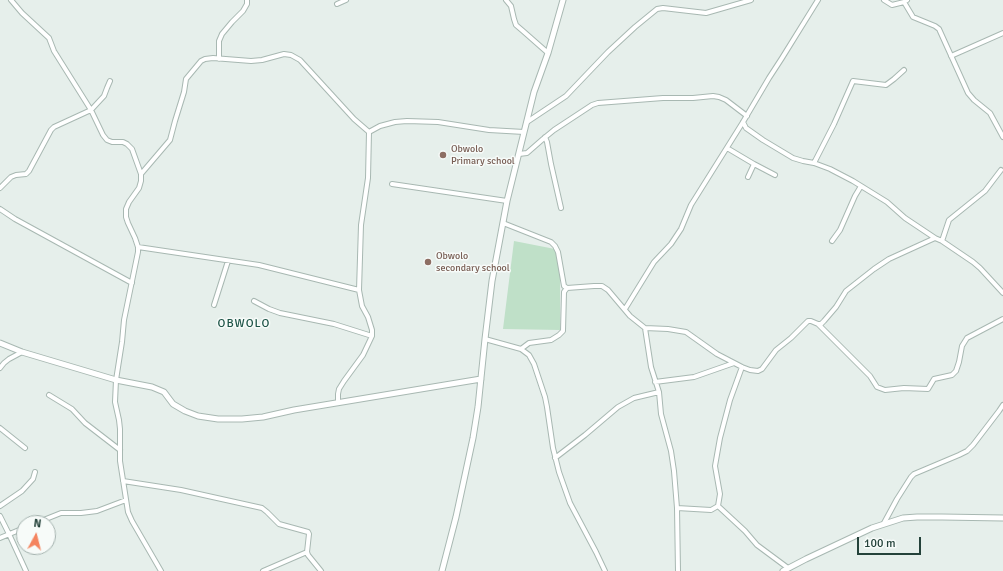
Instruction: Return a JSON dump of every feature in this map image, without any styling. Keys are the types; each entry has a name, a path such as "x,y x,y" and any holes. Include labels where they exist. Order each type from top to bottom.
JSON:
{"street":[{"path":"11,0 22,13 49,38 54,51 91,110 107,140 112,142 123,142 132,149 141,174 139,188 126,209 126,217 138,247 124,320 116,380 115,402 120,429 120,461 128,512 161,571"},
{"path":"219,59 219,41 222,34 243,11 247,4 247,0"},
{"path":"337,4 346,0"},
{"path":"506,0 511,6 516,25 548,53"},
{"path":"442,571 456,517 473,438 492,281 507,201 534,92 548,53 563,0"},
{"path":"527,122 566,96 608,52 657,9 663,8 706,13 751,0"},
{"path":"625,310 654,262 678,234 691,205 818,0"},
{"path":"884,0 892,6 906,1 912,17 939,29 968,93 990,113 1003,137"},
{"path":"951,56 1003,33"},
{"path":"141,174 170,140 174,121 184,92 186,79 201,61 205,59 251,61 262,60 284,54 291,55 300,60 354,119 369,132"},
{"path":"814,163 834,124 853,81 886,85 904,70"},
{"path":"0,188 16,175 26,174 54,126 91,110 104,96 110,81"},
{"path":"519,154 527,153 544,137 592,105 604,102 713,96 726,100 747,116"},
{"path":"369,132 380,126 395,122 407,121 438,122 489,130 524,132"},
{"path":"743,122 746,128 793,158 830,169 887,202 905,218 973,262 1003,293"},
{"path":"338,402 338,394 344,381 363,355 372,336 372,330 368,317 362,306 359,290 361,225 368,178 369,132"},
{"path":"544,137 547,142 560,208"},
{"path":"727,148 775,175"},
{"path":"748,177 754,164"},
{"path":"942,241 948,220 985,191 1001,170"},
{"path":"392,184 507,201"},
{"path":"832,242 840,230 861,186"},
{"path":"0,209 15,219 132,283"},
{"path":"503,223 551,242 555,246 558,252 564,286 567,288"},
{"path":"818,324 821,324 836,307 846,291 874,269 889,259 935,238"},
{"path":"138,247 259,265 359,290"},
{"path":"214,305 228,261"},
{"path":"567,288 602,286 608,290 630,316 645,328 668,329 686,332 717,354 750,370 758,371 762,369 776,350 811,320 818,324 870,376 877,387 884,390 904,388 928,389 934,379 952,375 956,371 962,346 967,338 1003,320"},
{"path":"521,349 529,343 550,340 563,331 564,292 567,288"},
{"path":"254,301 280,313 334,324 372,336"},
{"path":"645,328 651,367 659,392 661,414 671,451 674,471 677,508 678,571"},
{"path":"485,339 521,349 528,355 534,364 545,397 553,448 559,472 570,503 605,571"},
{"path":"0,343 22,352 116,380 152,386 164,392 173,404 185,410 198,416 218,419 263,417 338,402 481,380"},
{"path":"0,368 9,359 22,352"},
{"path":"656,382 694,377 734,363"},
{"path":"718,506 720,494 715,466 716,459 728,408 742,367"},
{"path":"555,458 585,435 618,406 634,398 659,392"},
{"path":"49,395 72,410 85,423 120,450"},
{"path":"884,523 897,499 914,474 967,451 1003,405"},
{"path":"0,428 25,448"},
{"path":"0,506 22,491 33,479 35,472"},
{"path":"123,481 170,488 262,508 279,524 308,532 307,552 321,571"},
{"path":"56,515 61,513 97,511 126,500"},
{"path":"677,508 711,510 718,506"},
{"path":"718,506 757,545 788,568"},
{"path":"0,516 10,534 26,571"},
{"path":"783,571 872,528 902,518 1003,518"},
{"path":"0,538 16,531"},
{"path":"263,571 307,552"}],"green space":[{"path":"514,241 560,250 560,330 503,329"}],"place":[{"name":"Obwolo Primary school","path":"443,155"},
{"name":"Obwolo secondary school","path":"428,262"}],"district":[{"name":"OBWOLO","path":"244,324"}]}
